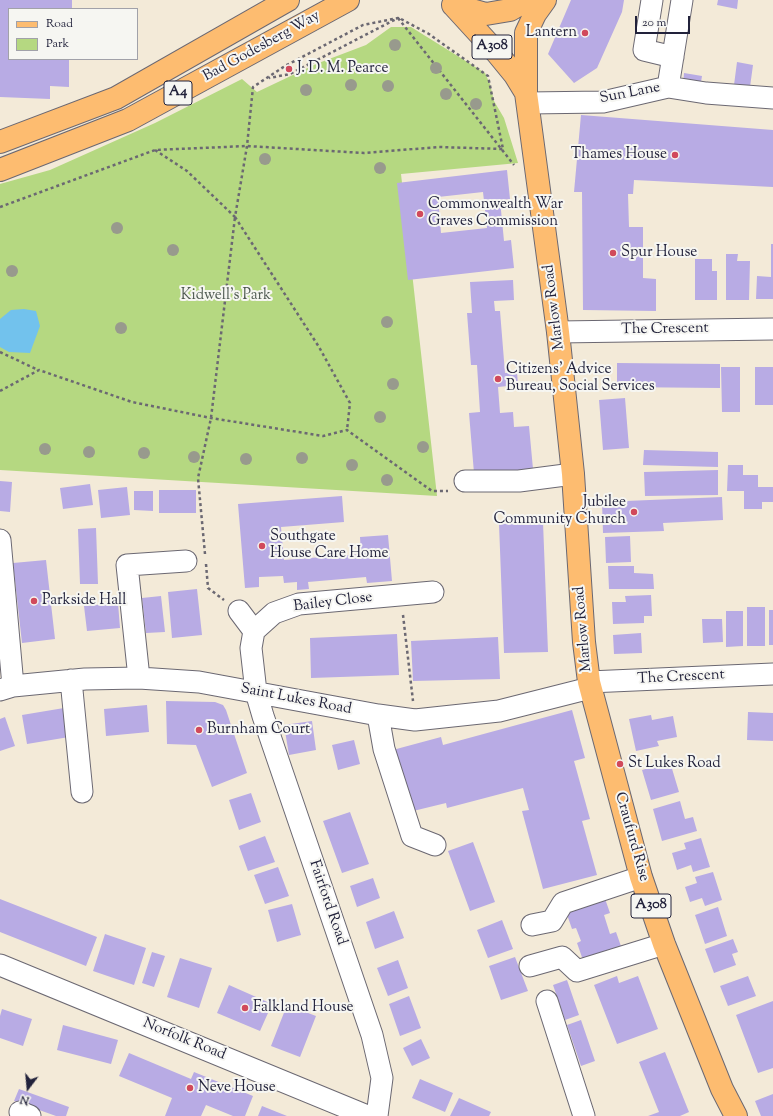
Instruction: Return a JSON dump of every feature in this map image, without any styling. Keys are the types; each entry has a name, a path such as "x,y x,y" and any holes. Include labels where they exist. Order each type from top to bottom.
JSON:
{"main road":[{"name":"Bad Godesberg Way","path":"0,142 116,98 288,0"},
{"name":"Bad Godesberg Way","path":"0,170 128,120 348,0"},
{"name":"Marlow Road","path":"545,0 526,33 527,98 558,332 573,474 589,685"},
{"name":"Marlow Road","path":"449,3 497,52 515,74 527,98"},
{"path":"449,3 486,14 515,3"},
{"name":"Craufurd Rise","path":"589,685 641,877 664,944 722,1089 736,1116"}],"street":[{"path":"652,0 644,50 673,57"},
{"name":"Sun Lane","path":"527,98 603,102 668,87 682,0"},
{"path":"668,87 706,93 773,98"},
{"name":"The Crescent","path":"558,332 773,329"},
{"path":"460,486 519,481 573,474"},
{"path":"0,540 6,688"},
{"path":"139,678 127,565 186,561"},
{"name":"Bailey Close","path":"254,631 274,613 299,604 433,592"},
{"path":"239,611 254,631 251,648 256,692"},
{"name":"The Crescent","path":"589,685 773,674"},
{"name":"Saint Lukes Road","path":"6,688 71,680 139,678 199,682 378,715 415,720 499,711 589,685"},
{"path":"71,680 82,792"},
{"name":"Fairford Road","path":"256,692 372,1035 382,1078 368,1116"},
{"path":"378,715 384,749 412,836 435,845"},
{"path":"532,925 552,921 563,903 641,877"},
{"path":"530,966 562,957 576,971 664,944"},
{"name":"Norfolk Road","path":"0,965 368,1116"},
{"path":"547,1001 584,1116"}],"path":[{"path":"269,78 290,74 398,18"},
{"path":"398,18 503,149"},
{"path":"239,611 208,588 198,478 211,418 235,217 247,146 253,86 269,78 285,66 363,25 398,18 429,34 488,76 503,149"},
{"path":"0,207 155,150 247,146 364,154 439,147 503,149"},
{"path":"155,150 187,170 235,217 319,347 350,403 347,430"},
{"path":"0,352 39,370 132,402 211,418 323,436 347,430 432,490 460,486"},
{"path":"0,391 39,370"},
{"path":"401,596 415,720"}],"green space":[{"name":"Kidwell's Park","path":"391,27 411,27 485,73 490,84 494,101 504,118 518,163 401,174 437,496 0,470 0,184 50,170 155,123 242,79 257,92 316,64 366,45"}],"water":[{"path":"24,309 36,311 40,326 30,353 9,352 0,347 0,319 11,310"}],"building":[{"path":"0,0 72,0 72,8 8,8 8,60 69,60 69,87 50,86 50,99 0,97"},
{"name":"Lantern","path":"571,0 624,0 622,12 597,68 574,83 548,54"},
{"path":"718,0 738,0 737,9 717,5"},
{"path":"737,62 753,65 750,87 734,85"},
{"path":"684,73 702,76 700,88 683,86"},
{"name":"Thames House","path":"581,115 773,130 773,187 634,180 633,194 628,194 629,227 643,227 643,278 656,279 656,311 583,310 582,192 574,192"},
{"name":"Commonwealth War Graves Commission","path":"507,170 510,199 500,200 504,241 511,240 514,268 408,280 397,183","holes":["483,192 487,228 441,233 438,197"]},
{"path":"771,244 773,244 773,299 756,299 757,276 771,277"},
{"path":"726,254 738,254 737,261 750,261 749,300 726,300"},
{"path":"695,259 712,259 712,271 717,271 717,300 695,300"},
{"name":"Citizens' Advice Bureau, Social Services","path":"513,280 514,300 494,301 495,311 500,311 505,373 517,372 518,385 498,387 500,413 513,412 514,427 529,426 533,469 474,473 469,413 480,412 477,365 471,365 467,313 472,313 470,282"},
{"path":"617,363 720,364 720,388 617,387"},
{"path":"721,367 740,367 740,412 722,412"},
{"path":"755,367 773,367 773,405 755,405"},
{"path":"625,398 629,448 603,450 599,400"},
{"path":"644,450 718,452 718,467 643,465"},
{"path":"728,465 743,465 743,475 758,475 758,487 773,487 773,502 762,502 762,509 744,509 744,491 727,491"},
{"path":"718,470 718,495 645,496 644,472"},
{"path":"0,481 12,482 10,512 0,511"},
{"path":"90,484 93,505 63,509 60,488"},
{"path":"127,487 130,515 101,518 98,490"},
{"path":"159,490 196,490 196,513 159,513"},
{"path":"134,491 153,491 153,511 134,510"},
{"name":"Southgate House Care Home","path":"342,496 344,522 281,527 284,560 361,554 360,537 388,535 392,581 367,583 366,577 308,582 309,589 297,590 297,582 284,583 283,576 259,577 259,587 245,588 238,504"},
{"path":"722,497 723,520 663,523 664,531 603,533 602,502"},
{"path":"543,522 548,652 504,653 499,524"},
{"path":"96,528 98,584 80,584 78,529"},
{"path":"630,536 631,562 606,563 605,537"},
{"name":"Parkside Hall","path":"46,560 55,639 22,643 13,563"},
{"path":"608,566 634,566 634,573 653,574 654,589 609,589"},
{"path":"197,589 202,635 172,638 168,592"},
{"path":"651,595 652,616 644,616 644,623 613,624 612,602 626,602 625,596"},
{"path":"161,596 165,632 146,633 142,598"},
{"path":"118,603 120,628 87,631 84,606"},
{"path":"747,607 765,607 765,646 747,646"},
{"path":"769,610 773,610 773,645 769,645"},
{"path":"726,611 743,611 743,646 726,647"},
{"path":"702,619 722,619 723,642 703,643"},
{"path":"641,633 642,653 614,654 613,635"},
{"path":"397,634 399,675 311,678 310,638"},
{"path":"498,637 500,679 413,681 411,641"},
{"name":"Burnham Court","path":"166,701 215,702 223,705 247,773 212,787 196,745 167,744"},
{"path":"147,705 149,732 106,736 104,709"},
{"path":"64,708 69,737 27,744 22,715"},
{"path":"572,710 585,758 574,761 590,819 582,821 597,875 543,889 522,811 529,810 523,788 447,808 446,803 405,813 389,751 441,737 443,745"},
{"path":"748,712 773,713 773,741 747,740"},
{"path":"651,715 652,720 673,716 677,737 657,741 659,746 636,751 629,719"},
{"path":"5,717 15,746 0,751 0,719"},
{"path":"312,721 316,750 289,755 284,725"},
{"path":"354,740 360,764 338,770 332,745"},
{"path":"670,762 679,792 651,800 642,770"},
{"path":"251,793 261,822 239,830 229,800"},
{"path":"680,801 685,819 693,817 697,831 662,841 653,809"},
{"path":"350,812 369,864 342,873 323,821"},
{"path":"265,836 275,862 248,871 239,846"},
{"path":"701,838 710,867 693,872 691,865 677,870 672,853 686,849 684,843"},
{"path":"473,842 495,902 470,911 448,851"},
{"path":"278,867 289,896 265,904 254,875"},
{"path":"713,872 722,900 705,906 702,898 690,902 685,887 697,883 695,877"},
{"path":"373,878 380,898 357,907 350,886"},
{"path":"603,893 610,913 604,915 610,934 616,932 622,949 584,963 577,943 581,941 576,928 572,929 564,906"},
{"path":"0,899 97,937 86,966 0,932"},
{"path":"292,904 301,935 277,942 268,910"},
{"path":"718,907 727,936 705,944 695,915"},
{"path":"394,911 404,938 375,949 366,922"},
{"path":"502,920 513,949 488,958 477,930"},
{"path":"105,934 146,948 134,985 93,971"},
{"path":"733,939 738,952 732,954 736,965 714,973 705,949"},
{"path":"152,952 165,956 154,987 142,983"},
{"path":"515,957 528,991 501,1000 489,966"},
{"path":"180,958 212,968 199,1008 167,997"},
{"path":"398,960 408,988 388,996 377,968"},
{"path":"617,976 619,983 638,976 658,1029 617,1044 594,985"},
{"path":"748,976 756,996 728,1006 720,986"},
{"path":"567,980 579,1015 565,1020 553,985"},
{"name":"Falkland House","path":"229,985 272,1004 260,1031 217,1013"},
{"path":"409,996 421,1028 400,1036 389,1004"},
{"path":"773,1001 773,1068 758,1073 736,1015"},
{"path":"287,1005 316,1016 300,1057 271,1046"},
{"path":"2,1009 32,1019 23,1046 0,1038 0,1016"},
{"path":"581,1020 595,1061 581,1066 567,1025"},
{"path":"63,1025 118,1040 111,1064 57,1050"},
{"path":"421,1039 430,1058 412,1066 403,1048"},
{"path":"665,1052 689,1112 680,1116 648,1116 659,1112 639,1062"},
{"name":"Neve House","path":"129,1053 191,1079 194,1072 253,1096 245,1116 233,1116 206,1105 201,1116 165,1116 172,1098 119,1076"},
{"path":"420,1079 453,1093 445,1112 412,1098"},
{"path":"19,1089 69,1107 66,1116 56,1116 14,1101"},
{"path":"773,1094 773,1116 761,1116 755,1101"},
{"path":"459,1098 491,1112 489,1116 450,1116"},
{"path":"262,1106 287,1116 258,1116"}],"place":[{"name":"Lantern","path":"585,33"},
{"name":"J. D. M. Pearce","path":"289,69"},
{"name":"Thames House","path":"675,155"},
{"name":"Commonwealth War Graves Commission","path":"420,214"},
{"name":"Spur House","path":"613,253"},
{"name":"Citizens' Advice Bureau, Social Services","path":"498,379"},
{"name":"Jubilee Community Church","path":"634,512"},
{"name":"Southgate House Care Home","path":"262,546"},
{"name":"Parkside Hall","path":"34,601"},
{"name":"Burnham Court","path":"199,730"},
{"name":"St Lukes Road","path":"620,764"},
{"name":"Falkland House","path":"245,1008"},
{"name":"Neve House","path":"190,1088"}]}
